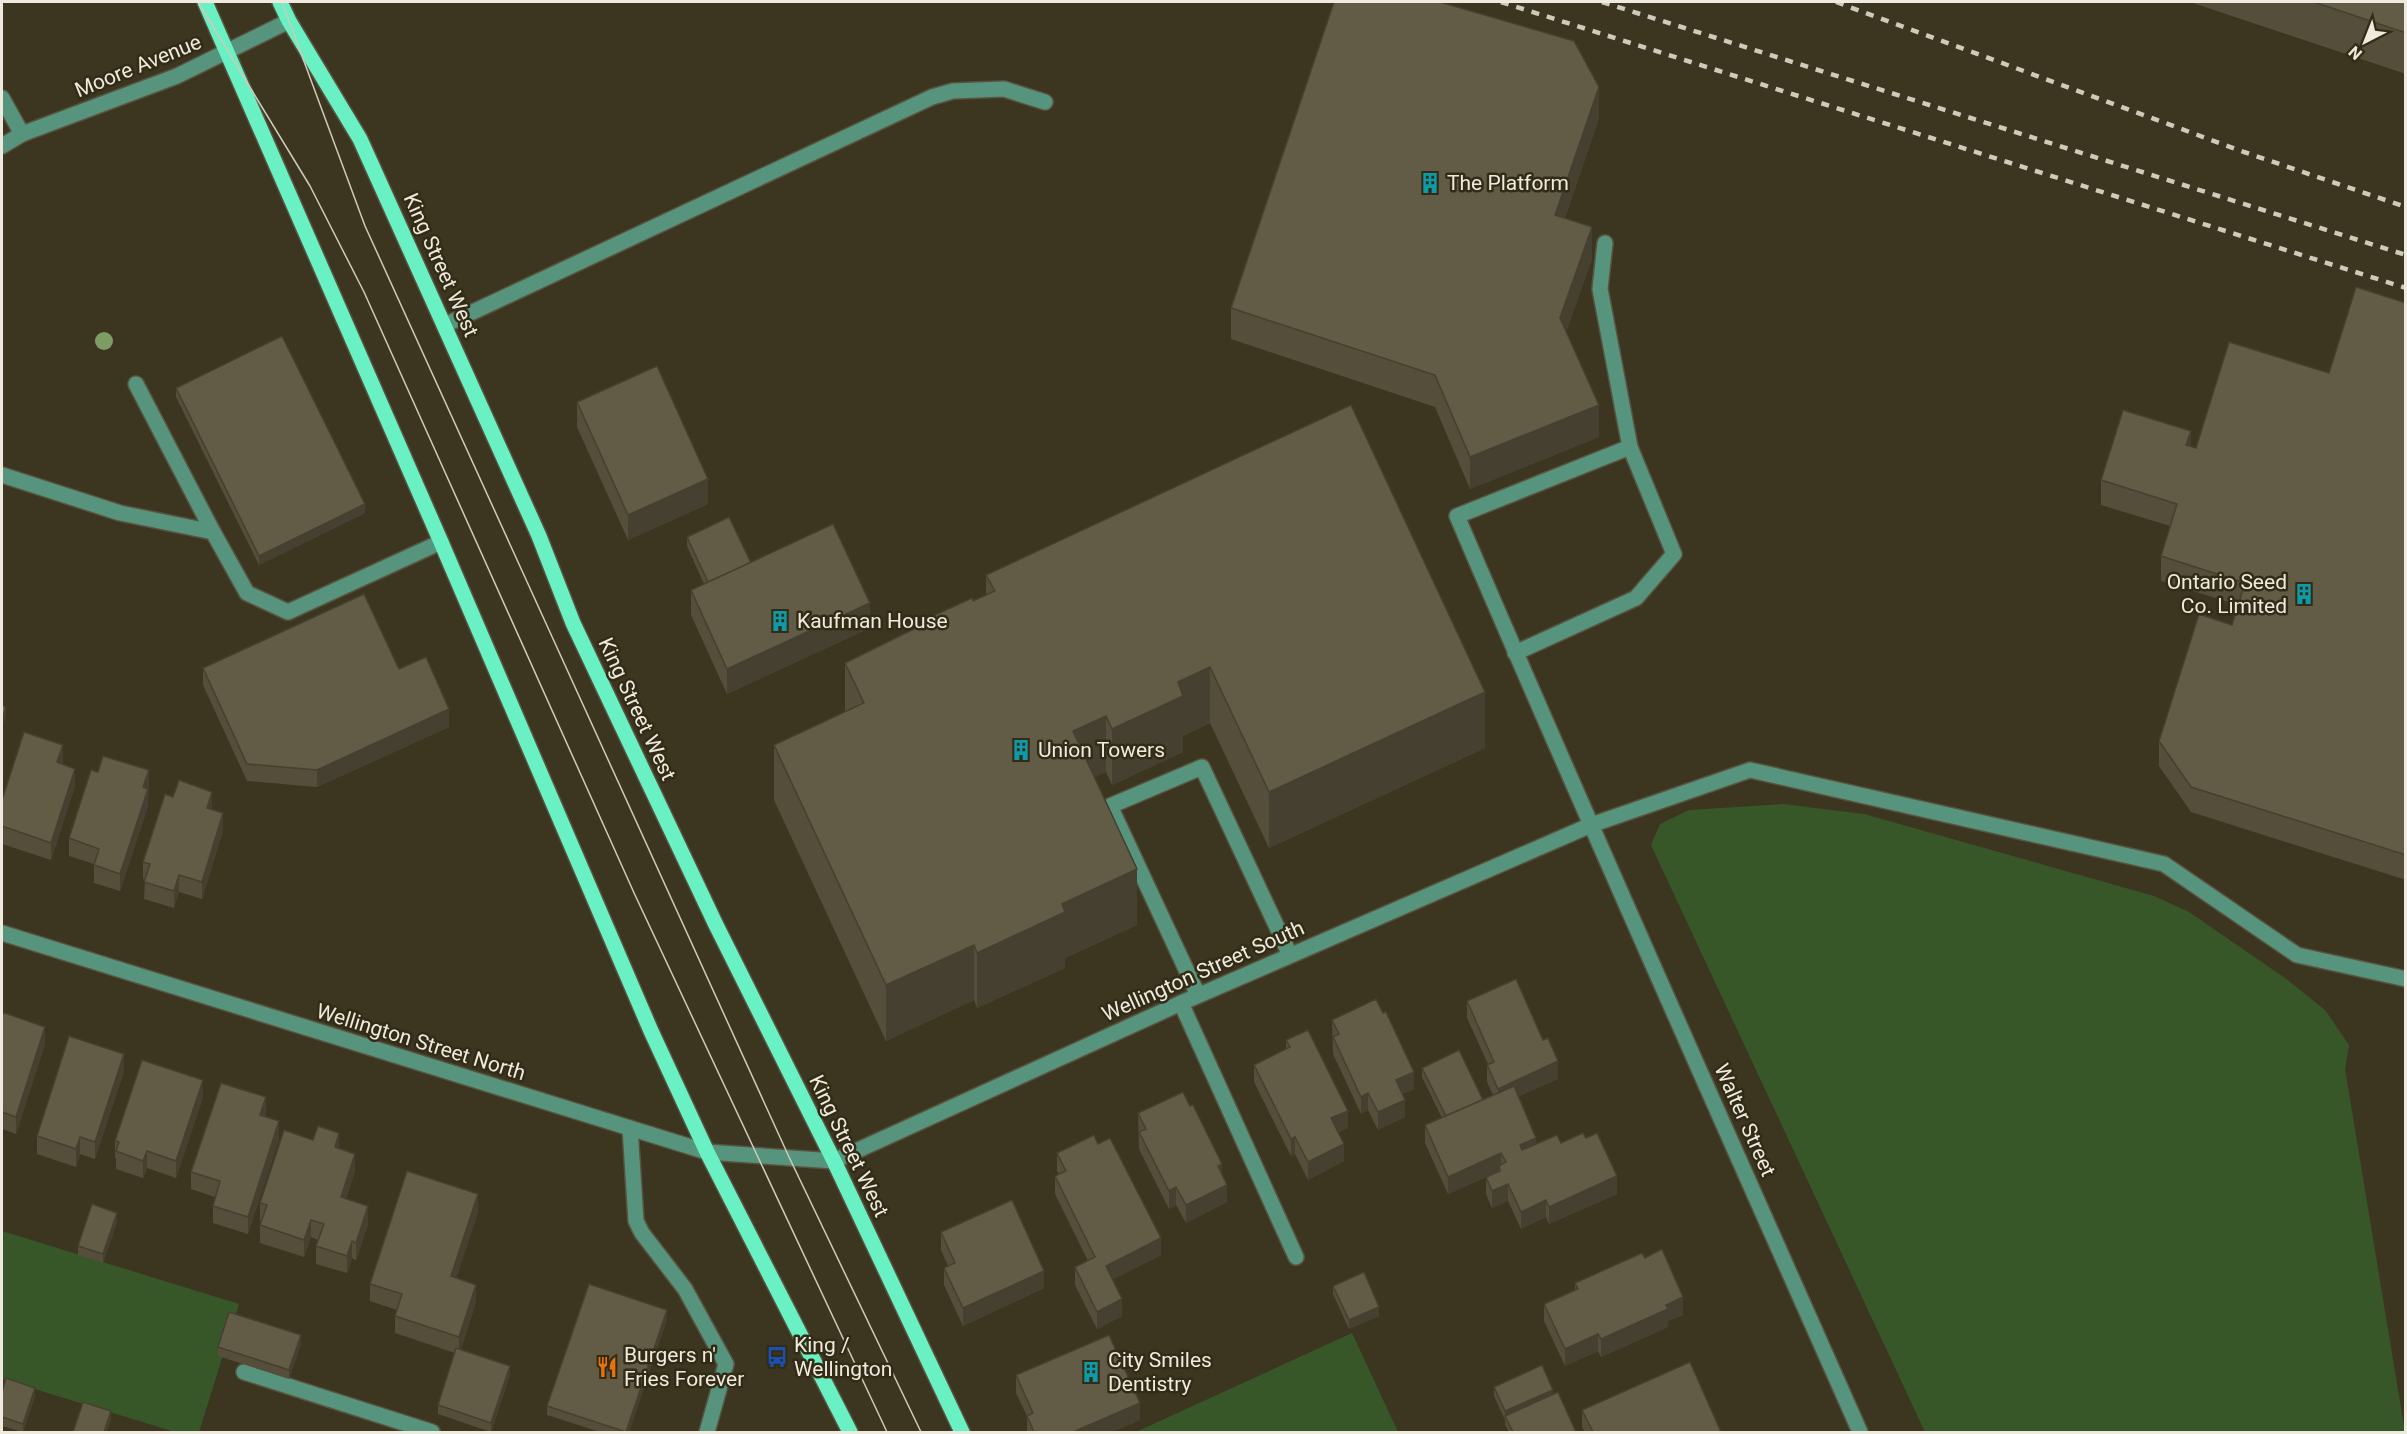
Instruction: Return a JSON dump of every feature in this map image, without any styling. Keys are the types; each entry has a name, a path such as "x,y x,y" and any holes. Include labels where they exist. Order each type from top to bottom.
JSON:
{"main road":[{"path":"205,2 651,1031 707,1152 850,1432"},
{"name":"King Street West","path":"280,2 289,21 360,139 539,536 573,623 716,925 834,1161 962,1432"}],"street":[{"name":"Moore Avenue","path":"2,146 22,134 177,76 289,21"},
{"path":"445,325 932,97 953,91 1004,89 1045,102"},
{"path":"2,98 22,134"},
{"path":"1515,653 1636,598 1674,554 1630,447 1600,289 1605,243"},
{"path":"136,384 247,593 288,612 441,542"},
{"name":"Walter Street","path":"1630,447 1457,516 1515,653 1860,1432"},
{"path":"2,475 120,513 213,532"},
{"path":"1198,995 1110,806 1202,767 1290,956"},
{"name":"Wellington Street South","path":"834,1161 1181,1002 1591,825 1750,770 2164,864 2297,955 2406,979"},
{"name":"Wellington Street North","path":"2,933 707,1152 834,1161"},
{"path":"1181,1002 1296,1257"},
{"path":"630,1128 636,1221 642,1233 685,1289 726,1364 707,1432"},
{"path":"244,1372 432,1432"}],"green space":[{"path":"1783,804 1864,814 2154,896 2189,912 2285,978 2325,1010 2349,1045 2345,1069 2405,1432 1925,1432 1651,845 1660,824 1689,810"},
{"path":"2,1231 239,1304 199,1432 175,1432 2,1379"},
{"path":"1352,1333 1398,1432 1136,1432"}],"building":[{"name":"The Platform","path":"1334,2 1440,2 1574,41 1599,87 1555,215 1592,227 1560,318 1599,405 1470,457 1435,375 1231,308"},
{"path":"2314,2 2406,2 2406,33"},
{"name":"Ontario Seed Co. Limited","path":"2356,287 2406,303 2406,855 2191,787 2159,741 2199,614 2232,625 2245,583 2161,556 2177,504 2101,480 2123,410 2191,431 2186,445 2196,448 2229,342 2329,373"},
{"path":"282,336 365,504 259,556 176,388"},
{"path":"657,366 708,479 628,515 577,402"},
{"name":"Union Towers","path":"1351,405 1485,692 1269,792 1210,667 1178,682 1183,696 1112,729 1106,716 1073,731 1137,869 1062,904 1065,912 977,953 974,945 886,985 774,745 864,703 845,663 936,618 935,615 972,598 973,601 995,591 986,575"},
{"path":"729,517 751,563 708,582 687,537"},
{"name":"Kaufman House","path":"833,524 870,603 727,669 691,590"},
{"path":"364,594 399,669 426,657 449,709 317,770 247,764 203,668"},
{"path":"2,705 6,707 2,720"},
{"path":"24,732 63,745 57,762 75,769 51,843 2,826 2,800"},
{"path":"103,756 149,770 143,787 148,789 120,874 94,865 99,849 69,838 91,770 98,772"},
{"path":"179,780 212,792 207,808 223,813 202,882 179,875 174,891 144,882 150,864 143,862 165,794 173,797"},
{"path":"1516,979 1543,1040 1548,1038 1558,1061 1498,1089 1487,1065 1494,1062 1467,1001"},
{"path":"1376,999 1383,1013 1386,1012 1414,1072 1396,1080 1405,1100 1378,1112 1368,1093 1361,1097 1333,1037 1339,1034 1332,1020"},
{"path":"2,1012 45,1027 16,1117 2,1112"},
{"path":"1308,1030 1348,1111 1331,1118 1344,1144 1308,1162 1295,1137 1291,1139 1254,1065 1290,1047 1286,1040"},
{"path":"69,1036 124,1054 95,1142 80,1137 76,1149 37,1136"},
{"path":"1459,1050 1483,1100 1446,1116 1422,1068"},
{"path":"142,1060 203,1080 176,1161 147,1151 143,1161 116,1151 119,1142 115,1141"},
{"path":"221,1083 266,1097 260,1115 279,1121 248,1217 213,1206 220,1181 191,1172"},
{"path":"1514,1086 1536,1138 1520,1145 1522,1150 1557,1135 1561,1143 1583,1133 1586,1138 1597,1133 1617,1176 1549,1207 1546,1200 1521,1212 1508,1184 1492,1191 1486,1177 1500,1171 1499,1166 1506,1162 1501,1153 1448,1177 1425,1125"},
{"path":"1183,1092 1190,1106 1193,1105 1222,1164 1218,1166 1227,1185 1186,1205 1176,1187 1169,1191 1139,1132 1146,1129 1138,1113"},
{"path":"318,1126 339,1133 335,1147 355,1154 341,1197 368,1206 356,1243 352,1241 347,1256 316,1246 324,1224 311,1220 304,1240 260,1225 267,1205 260,1203 284,1130 313,1140"},
{"path":"1094,1135 1098,1144 1110,1138 1161,1238 1106,1266 1122,1299 1097,1312 1075,1267 1095,1257 1055,1176 1066,1171 1057,1153"},
{"path":"407,1171 478,1194 451,1276 476,1285 459,1337 395,1316 402,1294 370,1284"},
{"path":"1012,1200 1044,1271 963,1308 944,1268 955,1263 941,1232"},
{"path":"92,1204 117,1213 103,1254 78,1246"},
{"path":"1662,1249 1683,1297 1666,1305 1668,1309 1601,1339 1598,1334 1565,1349 1544,1304 1578,1289 1575,1283 1642,1253 1645,1258"},
{"path":"1364,1272 1379,1307 1349,1320 1333,1286"},
{"name":"Burgers n' Fries Forever","path":"589,1284 667,1310 626,1432 547,1406"},
{"path":"229,1312 301,1335 289,1370 218,1347"},
{"name":"City Smiles Dentistry","path":"1109,1335 1140,1403 1073,1432 1034,1432 1027,1416 1033,1413 1016,1375"},
{"path":"456,1348 510,1366 491,1423 438,1405"},
{"path":"1690,1362 1721,1432 1593,1432 1582,1410"},
{"path":"1542,1365 1553,1390 1505,1411 1494,1387"},
{"path":"6,1378 35,1388 23,1424 2,1417 2,1392"},
{"path":"1558,1392 1576,1432 1513,1432 1505,1416"},
{"path":"83,1402 111,1411 104,1432 73,1432"}],"tram line":[{"path":"198,2 310,186 364,292 635,895 887,1432"},
{"path":"282,2 365,226 789,1157 921,1432"}],"railway":[{"path":"1501,2 2406,288"},
{"path":"1602,2 2406,255"},
{"path":"1836,2 2244,152 2406,207"}],"place":[{"name":"The Platform","path":"1430,183"},
{"name":"Ontario Seed Co. Limited","path":"2304,594"},
{"name":"Kaufman House","path":"780,621"},
{"name":"Union Towers","path":"1021,750"},
{"name":"King / Wellington","path":"777,1357"},
{"name":"Burgers n' Fries Forever","path":"607,1367"},
{"name":"City Smiles Dentistry","path":"1091,1372"}]}
